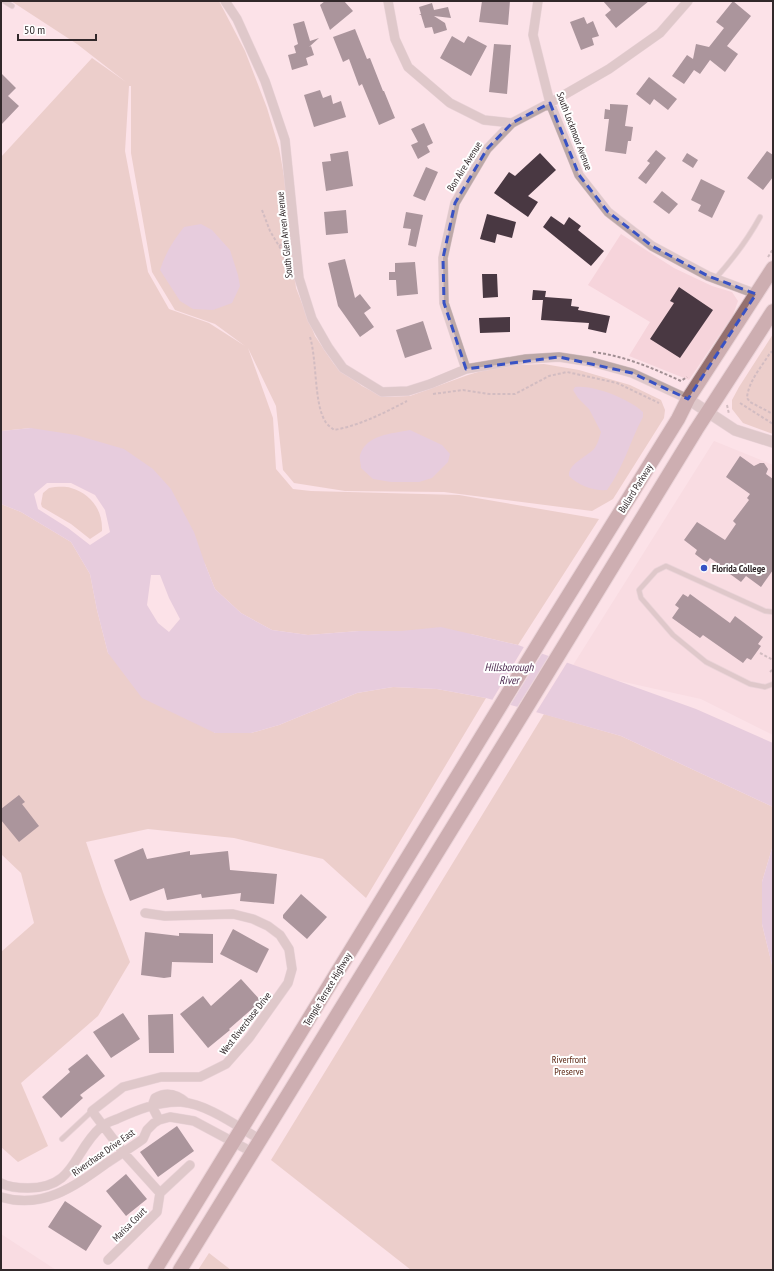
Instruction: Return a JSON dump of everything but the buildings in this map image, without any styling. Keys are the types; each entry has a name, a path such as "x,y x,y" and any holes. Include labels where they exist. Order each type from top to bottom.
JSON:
{"main road":[{"name":"Bullard Parkway","path":"499,708 678,419 688,399 773,268"},
{"path":"180,1270 707,412 773,311"},
{"name":"Temple Terrace Highway","path":"155,1270 499,708"}],"street":[{"name":"South Glen Arven Avenue","path":"225,1 237,19 265,81 285,140 299,278 312,319 342,368 382,392 408,392 466,369 526,359 559,357 592,362 632,373 688,399"},
{"path":"388,1 395,39 408,67 450,103 484,120 512,123"},
{"name":"South Lockmoor Avenue","path":"538,1 533,35 550,103 579,174 608,212 652,246 714,279 756,294"},
{"name":"Bon Aire Avenue","path":"466,369 444,303 443,258 455,203 487,149 512,123 610,69 660,33 688,1"},
{"path":"688,399 735,430 773,442"},
{"name":"West Riverchase Drive","path":"92,1111 123,1087 161,1077 200,1077 226,1064 249,1038 288,983 292,969 289,949 280,935 268,926 252,919 233,914 165,916 145,913"},
{"name":"Riverchase Drive East","path":"1,1183 20,1188 37,1188 57,1182 70,1170 93,1134 102,1126 135,1111 164,1103 182,1102 210,1111 261,1140"},
{"path":"152,1106 159,1120 170,1117 194,1121 252,1152"},
{"path":"92,1111 123,1152 160,1193 190,1165"},
{"name":"Riverchase Drive East","path":"1,1197 16,1201 40,1200 74,1186 143,1139 147,1130 159,1120"},
{"name":"Marisa Court","path":"108,1260 157,1212 160,1193"}],"lane":[{"path":"4,1 12,6"},
{"path":"714,279 733,259 760,218"},
{"path":"773,612 765,611 666,566 656,572 639,590 641,598 673,635 706,662 750,684 765,687 773,684"},
{"path":"62,1139 92,1111"}],"path":[{"path":"262,210 270,231 282,251 288,270"},
{"path":"309,333 320,406 326,423 334,430 348,427 392,410 412,399"},
{"path":"588,351 622,357 640,363 681,381 692,372"},
{"path":"773,351 770,353 747,392 747,398 750,402 773,414"},
{"path":"431,394 463,390 489,394 515,394 549,376 567,372 617,383 659,403"},
{"path":"740,403 773,424"},
{"path":"760,653 773,660"},
{"path":"770,672 773,668"}],"highlighted area":[{"path":"550,103 579,175 608,212 652,246 708,276 756,294 688,399 632,373 559,357 466,369 444,303 443,258 455,203 487,149 512,123"}],"shaded area":[{"path":"621,234 674,268 712,286 732,292 738,301 733,315 689,380 629,356 650,322 588,285"},
{"name":"Florida College","path":"714,441 773,465 773,735 701,699 570,670"},
{"path":"1,1234 56,1270 1,1270"}],"green space":[{"path":"11,1 219,1 245,51 267,108 279,148 286,187 296,288 315,336 334,364 362,386 384,397 410,396 498,366 544,364 579,370 630,385 661,400 665,410 664,418 613,499 592,511 444,492 345,491 294,483 283,470 276,406 248,348 273,418 276,469 293,489 311,491 459,495 599,519 518,645 471,634 359,631 308,635 272,630 241,613 215,589 205,564 31,428 1,431 1,157 92,58 126,82 77,44","holes":["129,86 131,86 131,153 152,272 175,310 215,324 245,346 209,323 169,309 148,272 125,151"]},
{"path":"773,334 773,434 743,423 732,409 732,400"},
{"path":"49,488 71,488 84,494 90,499 98,510 102,523 102,531 90,539 71,524 42,507 41,504 43,493"},
{"path":"1,504 21,512 71,542 90,574 108,653 215,733 251,733 279,725 357,693 393,687 437,689 486,698 366,898 323,859 234,838 148,829 86,842 103,892 130,962 98,1016 21,1083 48,1146 18,1162 1,1147 1,952 34,923 21,873 1,854"},
{"name":"Riverfront Preserve","path":"544,714 621,736 773,807 773,845 762,882 762,924 773,969 773,1270 411,1270 271,1160"},
{"path":"209,1253 231,1270 198,1270"}],"water":[{"path":"201,224 212,230 230,250 240,286 232,303 213,310 193,309 180,301 160,270 164,258 176,237 184,227"},
{"path":"575,387 592,388 611,394 629,402 643,412 643,417 618,472 607,490 597,490 587,487 577,483 569,476 569,472 574,464 594,449 601,432 589,409 578,398 573,390"},
{"name":"Hillsborough River","path":"31,428 76,435 124,449 153,469 171,489 194,532 215,589 241,613 272,630 308,635 359,631 401,631 441,627 518,645 696,709 773,743 773,807 621,736 486,698 437,689 393,687 357,693 279,725 251,733 215,733 142,698 108,653 90,574 71,542 21,512 1,504 1,431","holes":["47,483 71,483 95,495 105,510 110,532 90,545 68,528 38,509 34,494","151,575 160,575 169,598 180,619 169,632 158,623 147,605"]},
{"path":"410,430 442,445 450,454 448,462 432,478 419,482 391,482 373,479 361,468 360,455 363,448 368,443 380,436"},
{"path":"773,845 773,969 762,924 762,882"}],"pier":[{"path":"525,645 543,652 509,707 491,702"},
{"path":"550,654 568,661 535,714 516,709"}],"place":[{"name":"Florida College","path":"704,568"}]}
